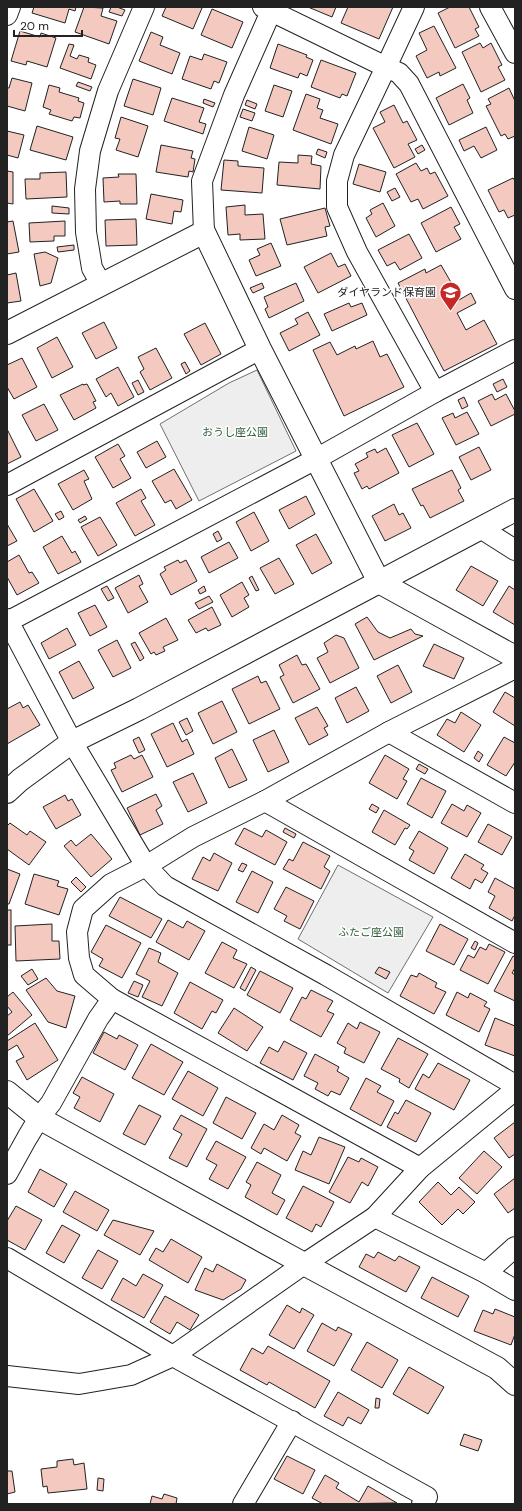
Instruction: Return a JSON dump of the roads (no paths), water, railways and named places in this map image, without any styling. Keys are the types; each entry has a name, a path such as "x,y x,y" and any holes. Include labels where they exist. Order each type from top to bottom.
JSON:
{"street":[{"path":"7,15 10,7"},
{"path":"101,284 92,268 86,232 85,189 90,151 108,91 144,7"},
{"path":"414,7 344,155 336,181 337,207 357,252 435,392"},
{"path":"490,7 515,53"},
{"path":"515,289 409,84 399,73 269,8 234,95 202,181 204,232 260,349 379,582 515,657"},
{"path":"7,333 204,232"},
{"path":"7,485 260,349"},
{"path":"515,350 435,392 316,459 7,621 72,742 146,866 165,886 326,975 515,1085"},
{"path":"7,792 20,780 72,742 482,529 515,510"},
{"path":"482,529 515,550"},
{"path":"420,1168 112,999 84,975 79,958 77,932 83,909 111,884 146,866 193,837 265,801 390,732 515,668"},
{"path":"390,732 515,803"},
{"path":"265,801 515,943"},
{"path":"7,1174 39,1118 51,1103 98,1019 112,999"},
{"path":"7,1376 79,1384 131,1375 173,1356 304,1264 375,1218 420,1168 515,1090"},
{"path":"7,1092 39,1118 497,1368 515,1384"},
{"path":"375,1218 486,1273 515,1290"},
{"path":"486,1273 515,1247"},
{"path":"7,1258 173,1356 427,1497 422,1504"},
{"path":"243,1504 292,1421"}],"place":[{"name":"ダイヤランド保育園","path":"451,312"}],"park label":[{"name":"おうし座公園","path":"235,432"},
{"name":"ふたご座公園","path":"371,932"}]}
